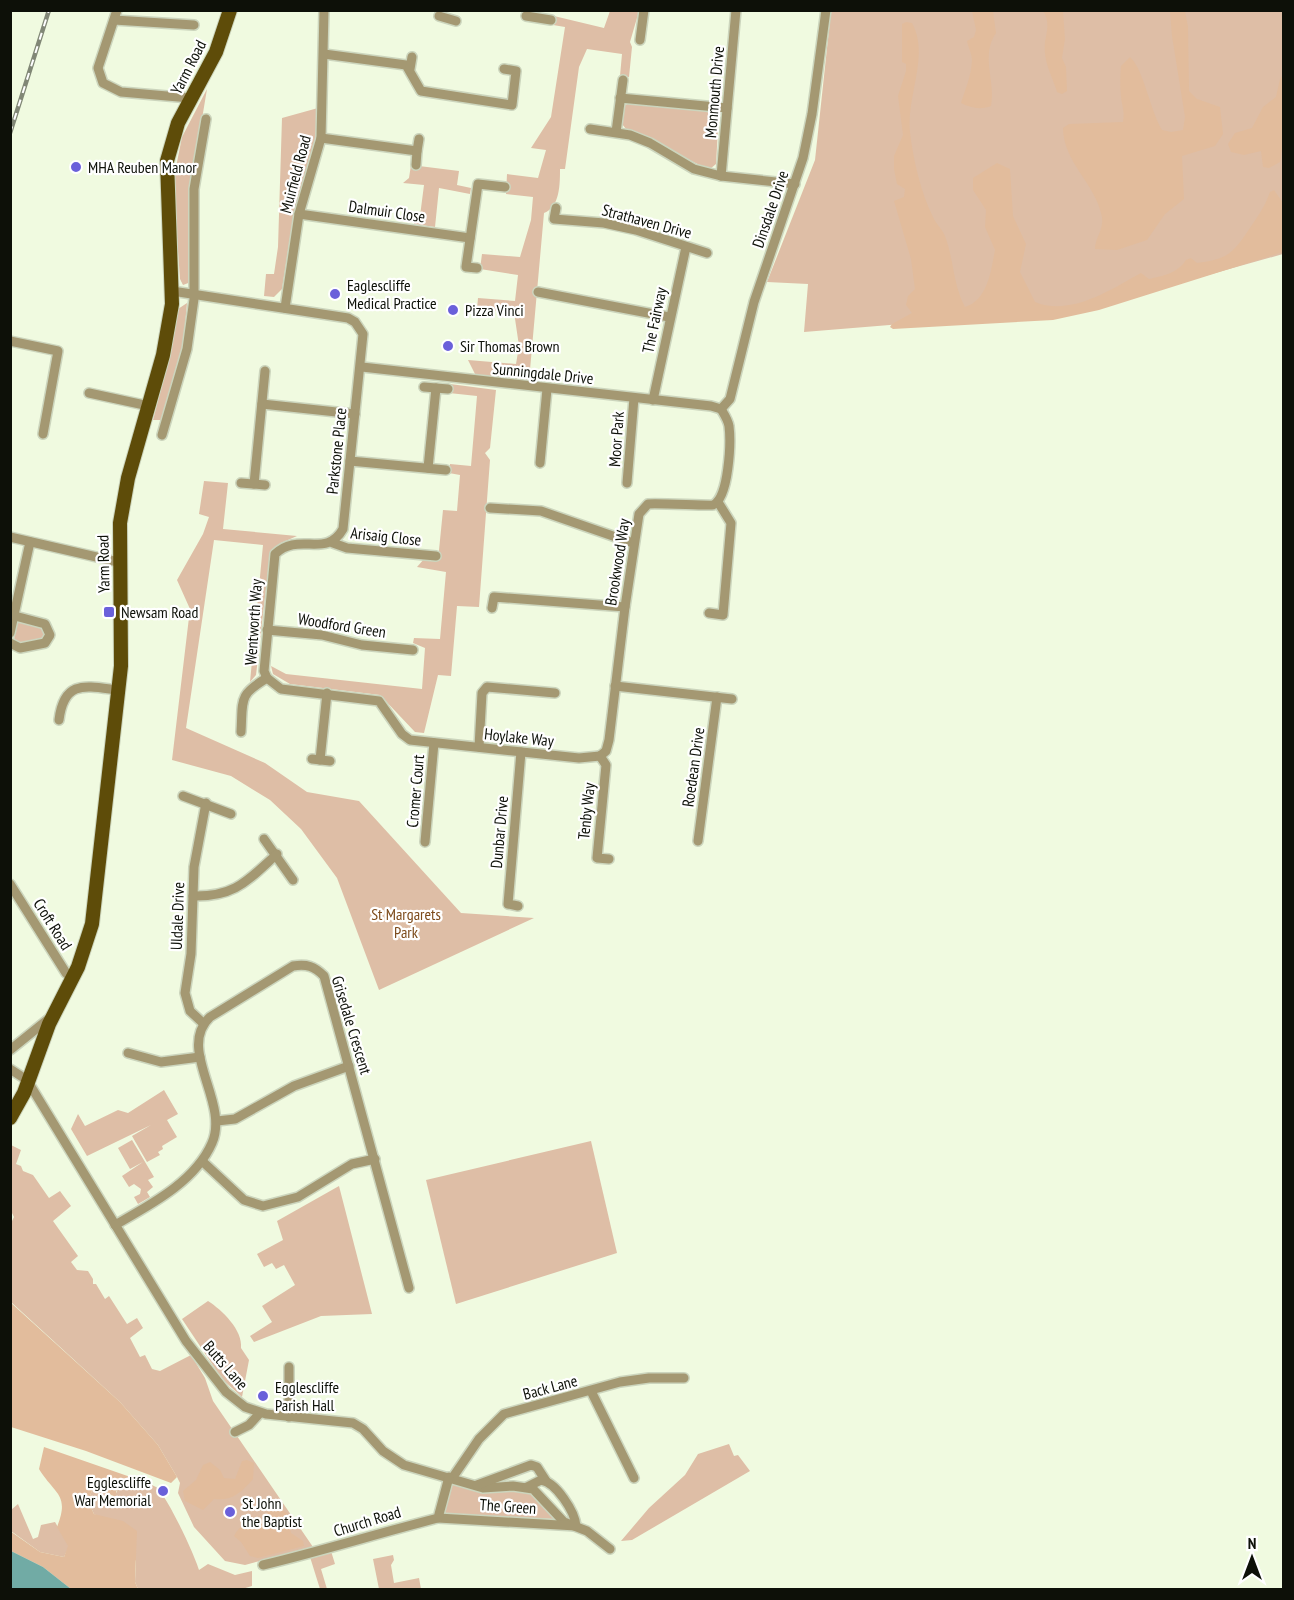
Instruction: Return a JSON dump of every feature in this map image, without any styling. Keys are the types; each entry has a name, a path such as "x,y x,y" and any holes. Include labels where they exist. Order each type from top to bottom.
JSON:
{"main road":[{"name":"Yarm Road","path":"10,1118 29,1083 53,1015 73,979 93,917 118,690 122,633 118,562 123,503 166,340 172,291 166,167 172,138 190,98 216,52 230,10"}],"street":[{"name":"Muirfield Road","path":"285,308 299,214 321,138 324,10"},
{"path":"641,40 644,10"},
{"name":"Monmouth Drive","path":"721,176 736,10"},
{"name":"Dinsdale Drive","path":"721,410 730,399 754,302 795,184 812,114 826,10"},
{"path":"525,16 537,14 551,20"},
{"path":"190,98 121,92 103,84 98,68 115,15 194,25"},
{"path":"324,54 406,65 421,91 512,105 516,71 504,69"},
{"path":"410,69 412,57"},
{"path":"616,132 623,80"},
{"path":"620,98 727,108"},
{"path":"161,428 187,349 195,293 194,189 206,119"},
{"path":"590,129 616,132 650,143 694,169 721,176 795,184"},
{"path":"321,138 417,151"},
{"path":"416,165 419,139"},
{"path":"477,268 466,267 478,184 504,187"},
{"name":"Strathaven Drive","path":"556,208 554,219 604,223 707,253"},
{"name":"Dalmuir Close","path":"299,214 470,238"},
{"name":"The Fairway","path":"653,400 669,317 686,247"},
{"path":"172,291 348,318 355,322 364,337 362,367"},
{"path":"538,292 669,317"},
{"path":"548,305 550,294"},
{"path":"10,341 58,351 43,434"},
{"name":"Sunningdale Drive","path":"362,367 711,406 721,410"},
{"name":"Parkstone Place","path":"335,540 343,530 362,367"},
{"path":"254,484 265,371"},
{"path":"424,387 448,389"},
{"path":"428,468 436,388"},
{"path":"540,463 547,389"},
{"path":"89,393 149,406"},
{"name":"Moor Park","path":"627,483 634,398"},
{"path":"262,404 355,414"},
{"path":"709,613 723,615 731,523 718,502 725,486 728,457 729,424 721,410"},
{"path":"350,461 446,470"},
{"path":"241,483 265,485"},
{"name":"Brookwood Way","path":"600,756 606,751 609,740 633,543 639,514 648,504 686,503 710,506 718,502"},
{"path":"490,508 541,511 633,543"},
{"path":"10,537 118,562"},
{"name":"Arisaig Close","path":"335,540 347,548 436,556"},
{"name":"Wentworth Way","path":"335,540 322,545 296,542 283,546 275,554 264,671 267,678 281,689 379,701 402,734 410,740 434,743"},
{"path":"10,633 30,542"},
{"path":"492,608 494,597 625,607"},
{"path":"10,643 22,648 46,642 50,637 49,629 45,624 15,616"},
{"name":"Woodford Green","path":"267,630 322,634 362,645 413,650"},
{"path":"240,732 243,699 247,690 267,678"},
{"path":"59,720 62,703 73,689 90,686 118,690"},
{"path":"479,747 481,688 489,686 538,696 555,693"},
{"path":"615,686 732,699"},
{"path":"320,760 327,693"},
{"name":"Roedean Drive","path":"689,830 699,836 717,697"},
{"name":"Hoylake Way","path":"434,743 591,758 600,756"},
{"name":"Cromer Court","path":"425,842 422,827 434,743"},
{"name":"Dunbar Drive","path":"518,906 508,904 521,752"},
{"name":"Tenby Way","path":"600,756 606,765 597,858 609,859"},
{"path":"183,796 231,814"},
{"name":"Uldale Drive","path":"204,1024 190,1011 185,997 195,853 206,803"},
{"path":"264,839 293,880"},
{"path":"193,896 217,897 226,894 250,878 276,854"},
{"name":"Croft Road","path":"10,884 66,973 73,979"},
{"name":"Grisedale Crescent","path":"204,1024 210,1017 293,966 315,967 324,976 409,1288"},
{"path":"10,1050 53,1015"},
{"path":"115,1226 179,1183 202,1161 213,1139 217,1121 200,1057 199,1037 204,1024"},
{"path":"128,1053 161,1062 200,1057"},
{"path":"217,1121 236,1119 294,1086 349,1066"},
{"path":"10,1069 23,1075 29,1083"},
{"name":"Butts Lane","path":"29,1083 186,1341 226,1392 245,1407 260,1413 353,1423 363,1429 393,1459 420,1470 451,1477 475,1486 527,1487 537,1481 546,1480"},
{"path":"202,1161 244,1200 263,1206 298,1197 352,1164 375,1159"},
{"path":"289,1367 289,1417"},
{"name":"Back Lane","path":"451,1477 479,1439 504,1414 620,1382 649,1378 684,1378"},
{"path":"591,1391 634,1478"},
{"path":"235,1432 253,1422 260,1413"},
{"name":"The Green","path":"438,1518 576,1526 574,1516 535,1465 475,1486"},
{"path":"438,1518 451,1477"},
{"path":"527,1487 539,1492 564,1522 588,1531 610,1549"},
{"name":"Church Road","path":"262,1565 311,1554 394,1527 438,1518"}],"green space":[{"path":"610,11 639,11 630,42 632,47 629,77 620,76 622,54 587,49 579,67 565,169 560,169 556,200 553,206 544,213 529,381 476,376 468,360 516,364 519,346 514,312 477,309 478,298 515,301 518,275 480,269 482,254 520,257 531,220 533,197 506,194 507,174 538,178 546,150 531,148 551,117 565,27 553,25 554,16 604,28"},
{"path":"831,11 1283,11 1283,254 1087,309 804,332 808,284 767,282 815,160"},
{"path":"207,89 192,179 191,282 183,285 180,279 173,182 182,137"},
{"path":"631,101 719,112 716,164 710,169 648,137 626,129 622,124 623,107"},
{"path":"318,108 314,151 294,212 282,289 274,297 264,296 266,274 274,274 278,247 282,118"},
{"path":"411,165 459,171 457,185 471,188 470,194 439,188 435,227 414,224 414,216 420,216 424,185 403,183 409,178"},
{"path":"187,303 183,349 162,420 153,420 170,354 178,309"},
{"path":"450,384 496,390 490,448 485,453 490,460 479,607 457,606 451,676 438,675 424,733 415,732 380,695 290,684 273,674 271,666 286,674 422,689 425,648 413,643 414,638 440,639 446,572 417,567 424,559 438,560 443,510 457,511 460,475 449,473 450,464 471,466 477,396 449,393"},
{"name":"St Margarets Park","path":"204,481 228,483 223,529 297,536 281,543 270,554 256,675 250,682 263,545 214,540 186,728 265,763 307,792 359,801 461,913 534,918 379,990 337,878 301,829 270,800 231,776 172,760 190,609 177,580 203,534 209,517 199,514"},
{"path":"19,622 36,625 46,633 43,640 20,645 14,643 15,626"},
{"path":"164,1090 178,1114 167,1120 177,1137 162,1146 163,1149 158,1152 160,1155 147,1162 132,1136 151,1125 87,1156 71,1129 78,1114 85,1126 118,1110 128,1113"},
{"path":"132,1140 154,1177 148,1180 153,1187 147,1192 150,1197 138,1204 134,1197 140,1194 141,1189 134,1184 129,1187 122,1176 143,1162 130,1169 118,1148"},
{"path":"591,1141 617,1253 456,1304 426,1180"},
{"path":"11,1145 21,1150 16,1164 21,1166 23,1171 33,1175 49,1198 60,1191 71,1206 53,1221 78,1256 71,1262 77,1270 88,1271 93,1284 96,1284 105,1299 109,1296 127,1324 137,1318 143,1328 130,1338 140,1357 145,1355 152,1369 160,1371 191,1355 205,1378 213,1401 313,1547 245,1565 225,1561 194,1527 178,1493 180,1483 158,1445 120,1402 11,1302 10,1225 14,1217 11,1211"},
{"path":"339,1186 372,1314 321,1316 254,1342 250,1336 272,1322 262,1306 295,1285 284,1265 276,1269 272,1263 264,1267 257,1254 283,1240 277,1221"},
{"path":"208,1301 225,1315 235,1328 239,1334 241,1348 249,1360 242,1397 222,1379 182,1319"},
{"path":"729,1444 734,1456 738,1455 750,1471 632,1540 621,1541 649,1508 685,1475 698,1454"},
{"path":"128,1481 149,1484 161,1492 192,1551 199,1570 208,1564 235,1575 252,1571 252,1586 239,1590 138,1589 135,1582 136,1561 100,1517 94,1514 88,1501 93,1488 103,1490 111,1497 117,1492 118,1485"},
{"path":"452,1483 529,1491 554,1519 446,1514 444,1510"},
{"path":"18,1504 33,1539 38,1537 41,1525 55,1522 69,1546 64,1557 40,1552 11,1531 11,1510"},
{"path":"331,1551 335,1564 321,1569 327,1589 320,1589 310,1557"},
{"path":"393,1555 394,1560 391,1565 394,1583 419,1578 421,1589 379,1589 373,1559"}],"shaded area":[{"path":"972,11 993,11 996,33 989,51 991,106 984,108 961,103 968,82 972,58 967,41 974,37 976,30"},
{"path":"1043,11 1063,11 1065,39 1062,58 1066,67 1067,91 1062,94 1057,92 1047,62 1045,42 1047,22"},
{"path":"1170,11 1185,11 1188,27 1189,91 1197,99 1220,107 1223,134 1215,146 1182,156 1184,199 1165,214 1147,240 1117,250 1095,249 1102,226 1099,205 1068,152 1063,128 1069,124 1123,122 1124,112 1120,89 1121,66 1130,57 1139,71 1162,130 1171,132 1183,130 1185,117"},
{"path":"912,23 919,49 910,118 915,164 934,220 945,236 958,290 965,307 979,298 984,291 995,250 985,227 986,210 973,190 973,178 997,163 1010,169 1013,216 1026,244 1020,272 1035,302 1048,306 1076,304 1104,293 1141,273 1149,279 1174,271 1191,258 1197,263 1225,256 1241,241 1270,192 1274,190 1283,203 1283,252 1099,310 1053,320 893,329 890,327 892,324 912,313 906,305 908,296 915,289 911,259 894,201 904,197 905,189 897,184 894,156 903,135 898,96 906,71 906,64 902,62 902,24"},
{"path":"1283,75 1284,138 1280,162 1269,168 1263,167 1261,151 1244,155 1231,152 1228,144 1235,133 1252,128 1263,107 1276,97"},
{"path":"10,1302 120,1402 158,1445 177,1477 171,1483 86,1451 11,1427"},
{"path":"44,1447 142,1481 118,1485 115,1497 98,1488 93,1488 88,1501 94,1514 123,1521 137,1531 135,1582 138,1589 71,1589 43,1567 11,1551 10,1531 40,1552 64,1557 68,1546 57,1527 62,1508 59,1495 39,1469"},
{"path":"247,1460 254,1463 253,1479 236,1495 226,1499 214,1499 203,1510 185,1501 183,1491 196,1480 203,1465 210,1462 220,1470 224,1478 235,1479 242,1461"},
{"path":"277,1507 287,1513 291,1533 303,1541 304,1546 258,1558 250,1556 234,1536 236,1532 250,1522 264,1520 269,1509"}],"water":[{"path":"11,1551 43,1567 71,1589 11,1589"}],"railway":[{"path":"10,133 49,10"}],"place":[{"name":"MHA Reuben Manor","path":"76,167"},
{"name":"Eaglescliffe Medical Practice","path":"335,294"},
{"name":"Pizza Vinci","path":"453,310"},
{"name":"Sir Thomas Brown","path":"448,346"},
{"name":"Newsam Road","path":"109,612"},
{"name":"Egglescliffe Parish Hall","path":"263,1396"},
{"name":"Egglescliffe War Memorial","path":"163,1491"},
{"name":"St John the Baptist","path":"230,1512"}]}
